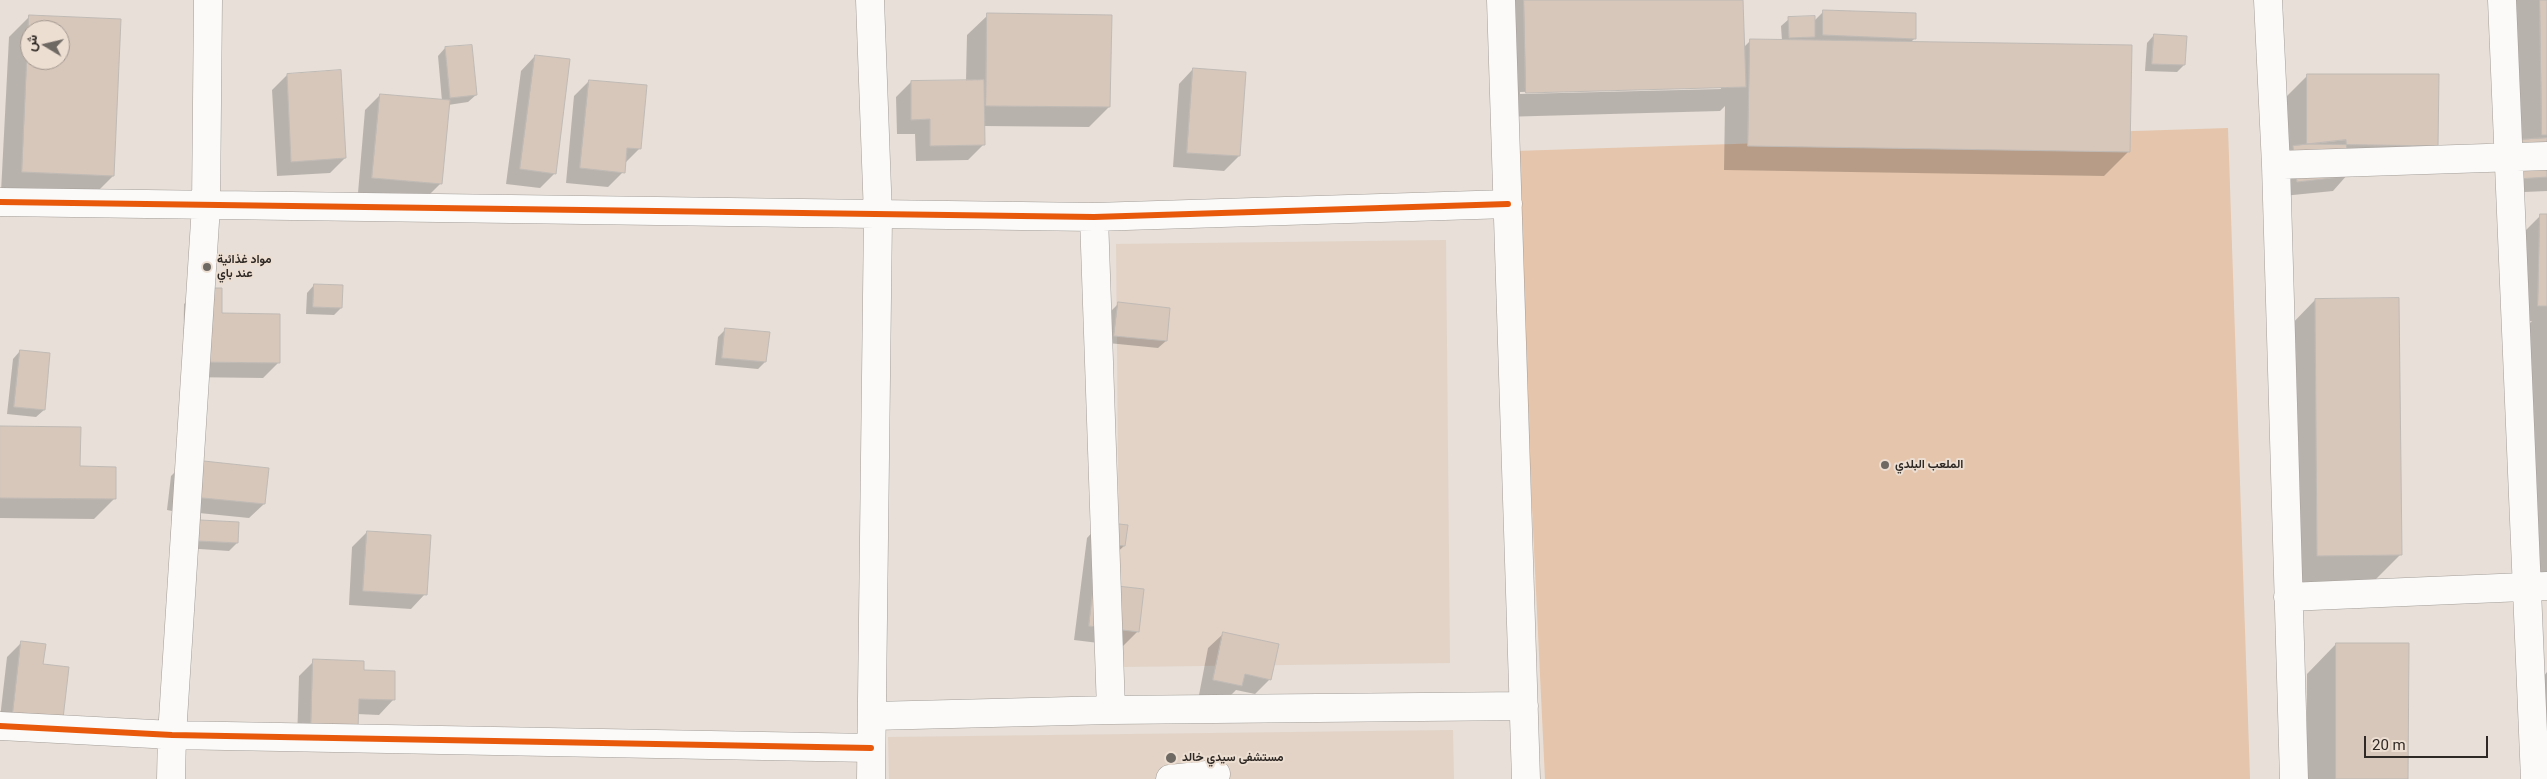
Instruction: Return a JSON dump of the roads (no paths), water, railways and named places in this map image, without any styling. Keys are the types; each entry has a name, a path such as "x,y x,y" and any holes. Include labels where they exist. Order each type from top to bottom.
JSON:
{"street":[{"path":"171,779 172,735 206,206 208,0"},
{"path":"870,0 878,216 873,716 870,779"},
{"path":"1501,0 1526,779"},
{"path":"2268,0 2276,165 2294,779"},
{"path":"2502,0 2508,157 2537,587 2535,779"},
{"path":"2276,165 2547,156"},
{"path":"0,202 878,216 1094,217 1508,204"},
{"path":"1094,217 1111,710"},
{"path":"2288,597 2537,587"},
{"path":"873,716 1111,710 1524,706"},
{"path":"0,726 172,735 871,748"},
{"path":"1170,779 1216,774"}],"place":[{"name":"مواد غذائية عند باي","path":"207,267"},
{"name":"الملعب البلدي","path":"1885,465"},
{"name":"مستشفى سيدي خالد","path":"1171,758"}]}
